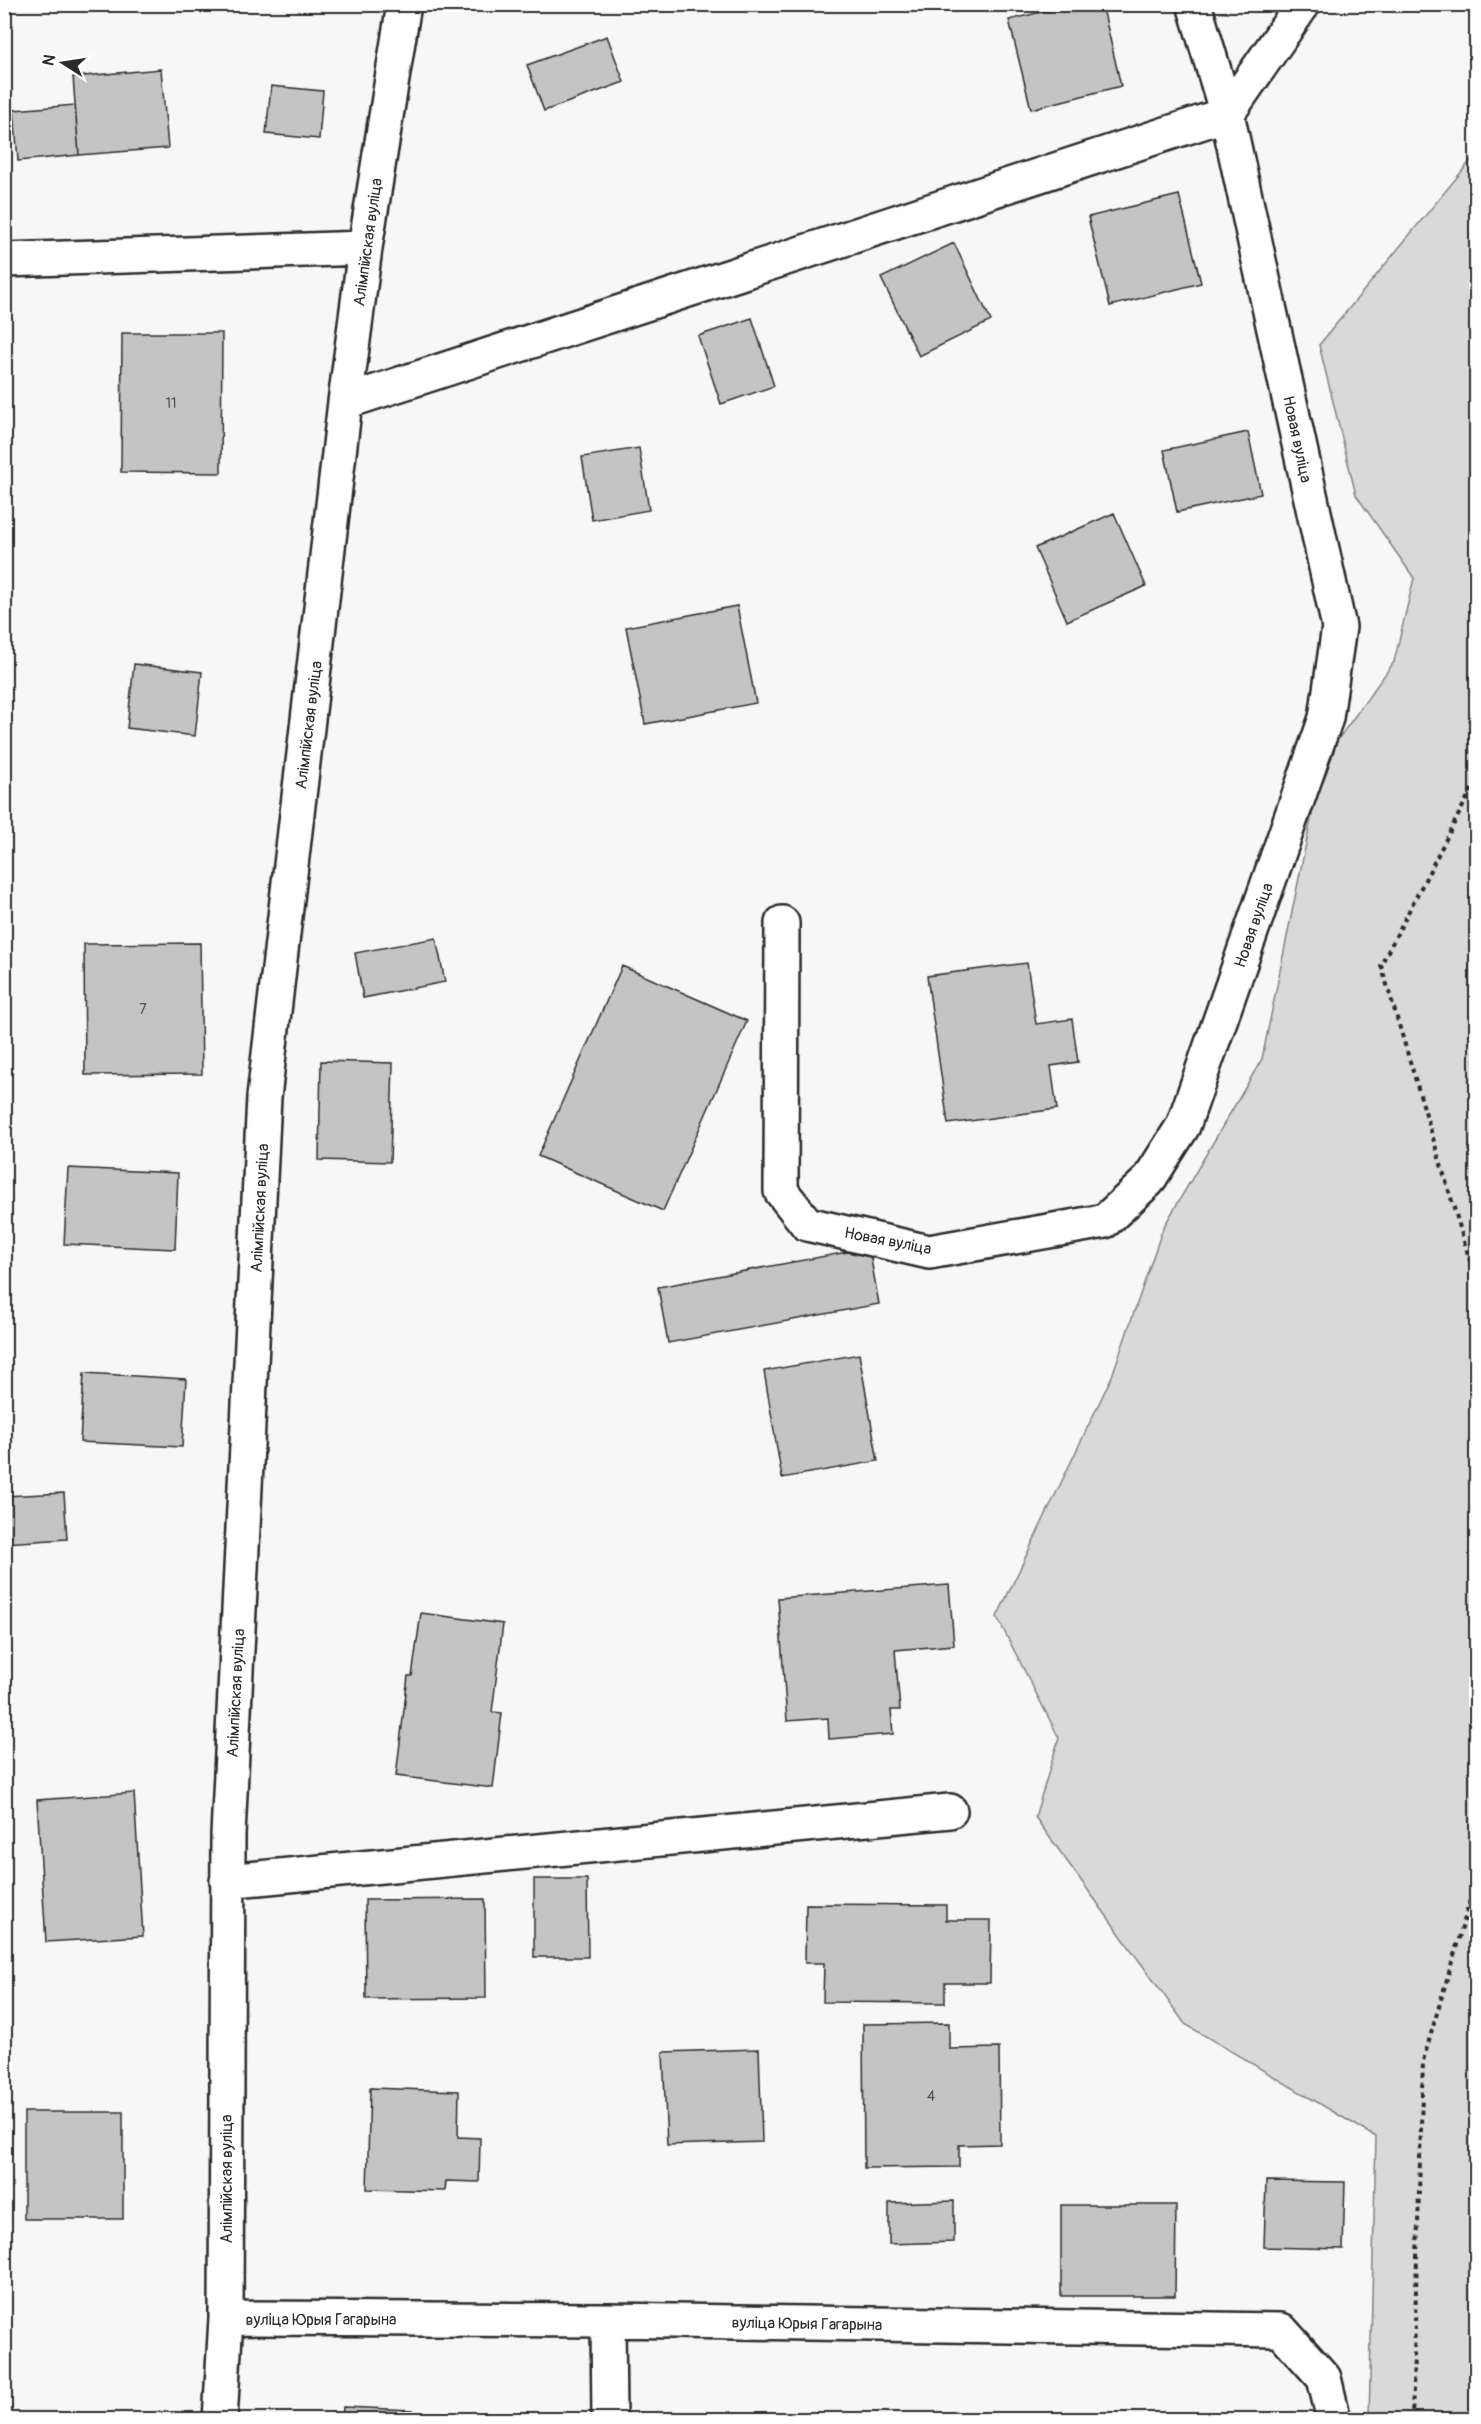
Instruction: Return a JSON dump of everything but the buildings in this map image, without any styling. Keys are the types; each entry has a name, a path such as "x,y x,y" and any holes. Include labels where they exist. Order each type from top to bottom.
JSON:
{"street":[{"name":"Алімпійская вуліца","path":"219,2420 226,2318 227,1881 264,1097 345,402 365,248 404,4"},
{"name":"Новая вуліца","path":"782,923 781,1191 807,1224 929,1252 1105,1221 1148,1181 1183,1126 1326,718 1339,627 1227,114 1194,4"},
{"path":"345,402 1227,114 1303,4"},
{"path":"4,260 365,248"},
{"path":"227,1881 950,1811"},
{"name":"вуліца Юрыя Гагарына","path":"226,2318 608,2320 1281,2330 1324,2378 1334,2420"},
{"path":"608,2320 609,2420"}],"path":[{"path":"1476,781 1381,964 1476,1281"},
{"path":"1412,2420 1423,2061 1476,1880"}],"shaded area":[{"path":"1476,154 1476,2419 1369,2419 1376,2137 1185,2024 1035,1817 1059,1738 997,1617 1112,1376 1163,1228 1262,1059 1323,760 1394,662 1414,578 1356,495 1319,345"}]}
